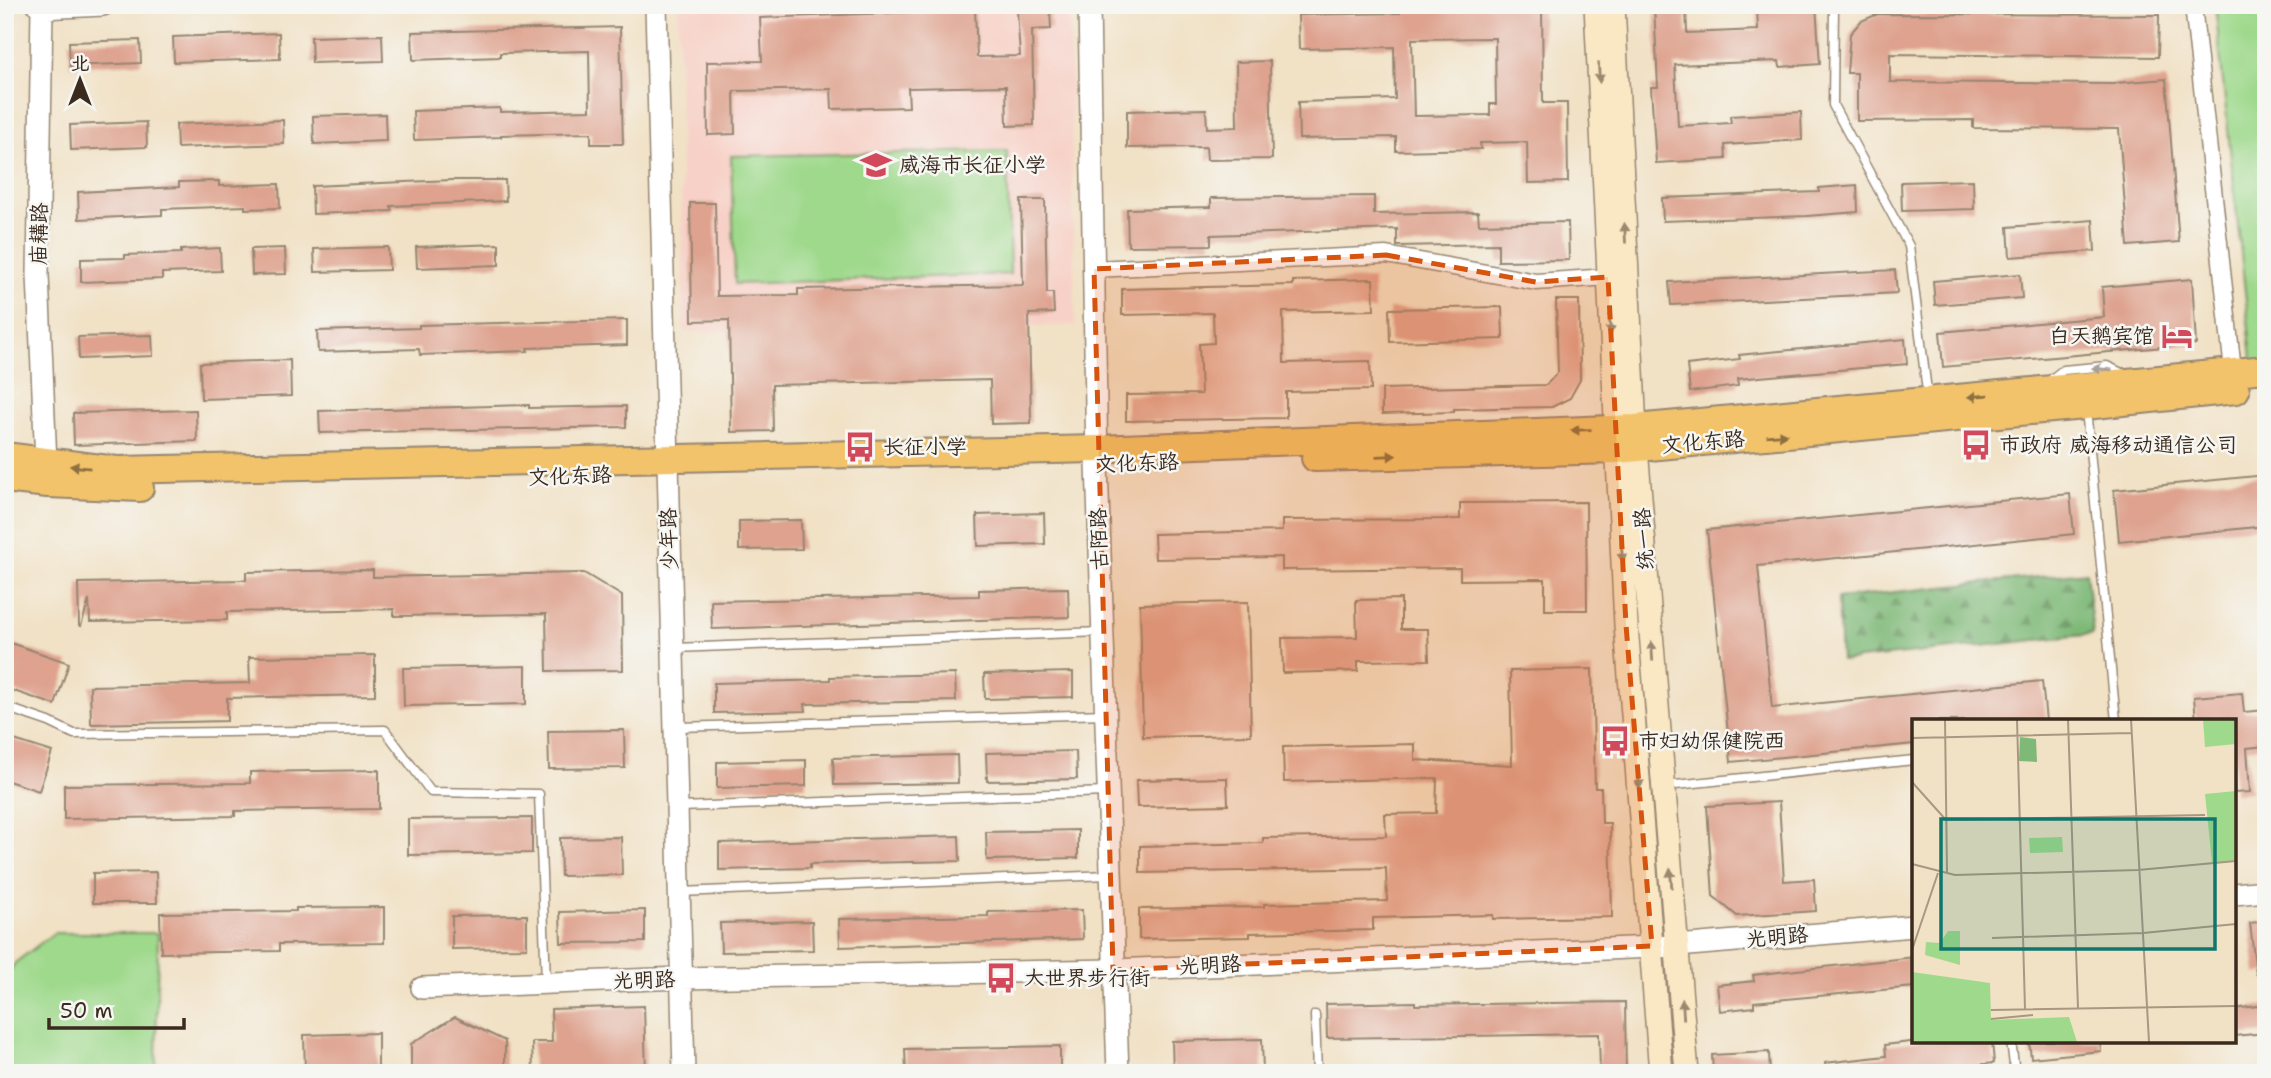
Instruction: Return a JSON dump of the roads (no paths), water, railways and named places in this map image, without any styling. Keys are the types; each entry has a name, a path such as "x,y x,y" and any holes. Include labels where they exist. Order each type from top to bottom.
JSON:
{"main road":[{"name":"统一路","path":"1595,5 1608,277 1663,786 1687,1073"},
{"name":"统一路","path":"1613,5 1626,439 1626,625 1661,1073"},
{"path":"2029,401 2136,381 2234,381 2266,369"},
{"name":"文化东路","path":"5,480 117,488 668,465 1097,457 1626,439 2029,401 2085,406 2163,398 2234,381 2266,387"},
{"path":"5,456 117,470 668,465"}],"street":[{"path":"41,6 103,5"},
{"name":"少年路","path":"656,5 684,1073"},
{"name":"古陌路","path":"1090,5 1097,457 1118,1073"},
{"path":"2193,5 2234,381"},
{"name":"庙耩路","path":"41,6 38,275 47,463"},
{"path":"1094,269 1386,255 1536,282 1608,277"},
{"path":"2236,894 2266,891"},
{"name":"光明路","path":"422,988 682,978 1113,970 1677,946 1912,926"}],"lane":[{"path":"1834,5 1833,105 1909,246 1929,411"},
{"path":"2136,381 2163,398"},
{"path":"2085,406 2116,719"},
{"path":"673,648 1102,632"},
{"path":"5,707 74,734 385,730 431,792 539,794 546,982"},
{"path":"675,727 1105,714"},
{"path":"1663,786 1912,760"},
{"path":"677,808 1107,792"},
{"path":"680,892 1110,875"},
{"path":"1315,1015 1317,1073"},
{"path":"2011,1043 2015,1073"}],"place":[{"name":"威海市长征小学","path":"876,165"},
{"name":"白天鹅宾馆","path":"2177,336"},
{"name":"市政府 威海移动通信公司","path":"1976,445"},
{"name":"长征小学","path":"860,447"},
{"name":"市妇幼保健院西","path":"1615,741"},
{"name":"大世界步行街","path":"1001,978"}]}
